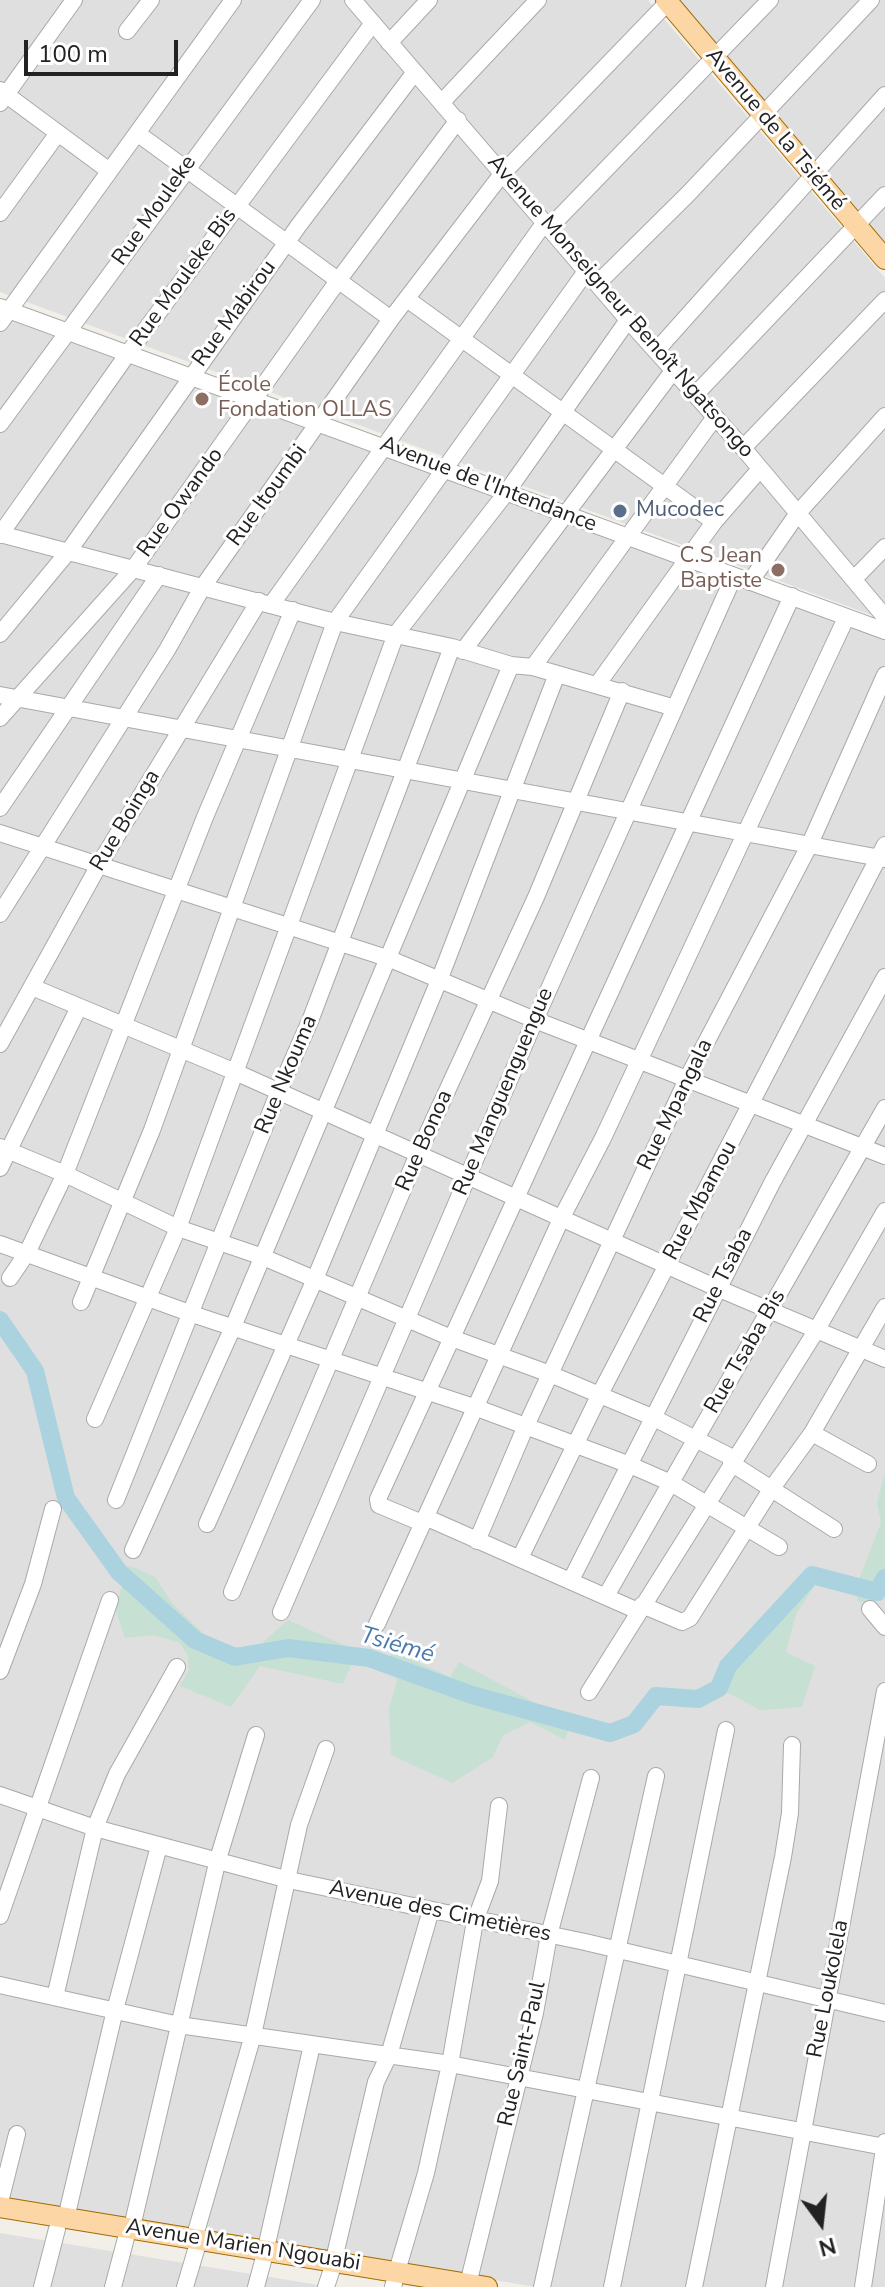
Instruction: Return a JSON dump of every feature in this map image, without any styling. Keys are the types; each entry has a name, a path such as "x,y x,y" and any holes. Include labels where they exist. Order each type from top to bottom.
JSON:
{"main road":[{"name":"Avenue de la Tsiémé","path":"668,1 885,259"},
{"name":"Avenue Marien Ngouabi","path":"0,2204 61,2224 265,2254 330,2273 477,2285"},
{"path":"0,2219 61,2224"},
{"path":"395,2280 420,2287"}],"street":[{"path":"74,0 2,96 108,170"},
{"path":"127,31 151,0"},
{"path":"3,313 233,0"},
{"name":"Avenue Monseigneur Benoît Ngatsongo","path":"353,0 628,320 743,448 885,617"},
{"path":"389,43 429,0"},
{"path":"442,102 538,0"},
{"name":"Rue Boinga","path":"0,1044 99,865 180,730 265,603 387,447 461,338 548,225 770,0"},
{"path":"81,1302 94,1277 180,1049 335,622 510,374 593,276 762,115 871,0"},
{"name":"Rue Itoumbi","path":"0,914 202,588 391,319 502,174 668,1"},
{"name":"Rue Mouleke","path":"0,424 71,330 302,3"},
{"name":"Rue Mouleke Bis","path":"0,535 129,352 373,23"},
{"name":"Rue Mabirou","path":"0,634 68,552 287,242 415,72"},
{"path":"656,351 885,95"},
{"name":"Rue Owando","path":"0,718 134,568 338,281 458,120"},
{"path":"0,213 58,133"},
{"path":"137,133 391,319"},
{"path":"695,395 885,195"},
{"path":"407,299 714,522"},
{"path":"743,448 885,300"},
{"name":"Avenue de l'Intendance","path":"3,313 71,330 885,631"},
{"path":"95,1419 178,1228 233,1071 290,926 396,634 506,493 628,320"},
{"name":"Rue Nkouma","path":"116,1500 340,944 406,770 458,649 567,515 673,371"},
{"name":"Rue Manguenguengue","path":"281,1612 535,1020 675,708 742,579 885,416"},
{"path":"533,667 715,417"},
{"path":"597,685 714,522 760,469"},
{"path":"0,535 335,622 458,649 511,665 533,667 675,708"},
{"path":"854,579 885,547"},
{"path":"0,808 159,575"},
{"path":"792,596 587,1038 517,1199 449,1337 377,1502 520,1558 606,1596 677,1621 690,1618 772,1488 812,1433 860,1345 885,1307"},
{"path":"10,1278 27,1253 65,1174 177,888 293,610"},
{"path":"377,1624 561,1219 640,1060 846,618"},
{"path":"133,1550 263,1257 511,665"},
{"path":"207,1524 283,1344 315,1279 440,978 557,674"},
{"name":"Rue Mpangala","path":"477,1541 525,1428 688,1077 809,846 885,675"},
{"name":"Rue Bonoa","path":"232,1592 418,1154 489,1000 622,691"},
{"path":"0,695 809,846 883,854"},
{"path":"0,833 390,959 535,1020 885,1156"},
{"name":"Rue Mbamou","path":"520,1558 599,1396 883,854"},
{"name":"Rue Tsaba","path":"571,1580 717,1288 885,977"},
{"path":"32,987 78,1009 279,1091 769,1311 860,1345 885,1359"},
{"path":"0,1168 5,1149 78,1009"},
{"name":"Rue Tsaba Bis","path":"606,1596 885,1108"},
{"path":"5,1149 178,1228 263,1257 449,1337 550,1374 652,1417 697,1438 834,1529"},
{"path":"589,1692 816,1331 885,1211"},
{"path":"0,1244 192,1314 477,1408 574,1447 630,1465 671,1483 779,1547"},
{"path":"812,1433 868,1464"},
{"path":"0,1671 23,1614 53,1509"},
{"path":"0,1916 36,1807 64,1740 110,1600"},
{"path":"870,1609 885,1627"},
{"path":"55,1997 95,1828 117,1774 177,1667"},
{"name":"Rue Loukolela","path":"774,2287 885,1691"},
{"path":"612,2287 726,1730"},
{"path":"113,2287 129,2233 218,1859 256,1735"},
{"path":"694,2287 790,1813 792,1745"},
{"path":"185,2287 253,2035 299,1825 326,1749"},
{"path":"542,2287 656,1776"},
{"name":"Rue Saint-Paul","path":"477,2285 549,1935 591,1778"},
{"name":"Avenue des Cimetières","path":"0,1795 95,1828 289,1880 616,1949 885,2013"},
{"path":"395,2280 426,2173 450,2064 475,1921 490,1881 499,1806"},
{"path":"42,2287 159,1846"},
{"path":"330,2273 376,2082 389,2055 431,1910"},
{"path":"0,1985 179,2025 450,2064 649,2100 801,2134 885,2145 863,2287"},
{"path":"256,2287 312,2045"},
{"path":"0,2204 17,2134"}],"shaded area":[{"path":"0,0 648,0 885,278 885,620 0,292"},
{"path":"676,0 885,0 885,247"},
{"path":"0,315 885,638 885,2287 536,2287 0,2198"},
{"path":"0,2233 331,2287 0,2287"}],"green space":[{"path":"885,1473 885,1590 874,1604 857,1601 859,1580 881,1523 877,1502"},
{"path":"129,1565 155,1577 172,1603 205,1635 232,1648 260,1645 288,1620 357,1651 343,1684 260,1666 231,1707 180,1686 189,1670 188,1656 180,1643 154,1635 125,1638 115,1608"},
{"path":"797,1581 816,1584 796,1614 786,1652 815,1666 802,1707 760,1710 719,1688"},
{"path":"389,1649 450,1677 459,1662 571,1722 565,1740 530,1722 503,1735 493,1757 452,1783 391,1755 389,1709 397,1681"}],"waterway":[{"name":"Tsiémé","path":"0,1320 35,1371 66,1498 119,1572 195,1640 235,1657 288,1648 369,1658 472,1695 610,1733 634,1724 656,1696 698,1699 719,1688 728,1666 812,1575 877,1592 885,1578"}],"place":[{"name":"École Fondation OLLAS","path":"202,399"},
{"name":"Mucodec","path":"620,511"},
{"name":"C.S Jean Baptiste","path":"778,570"}]}
